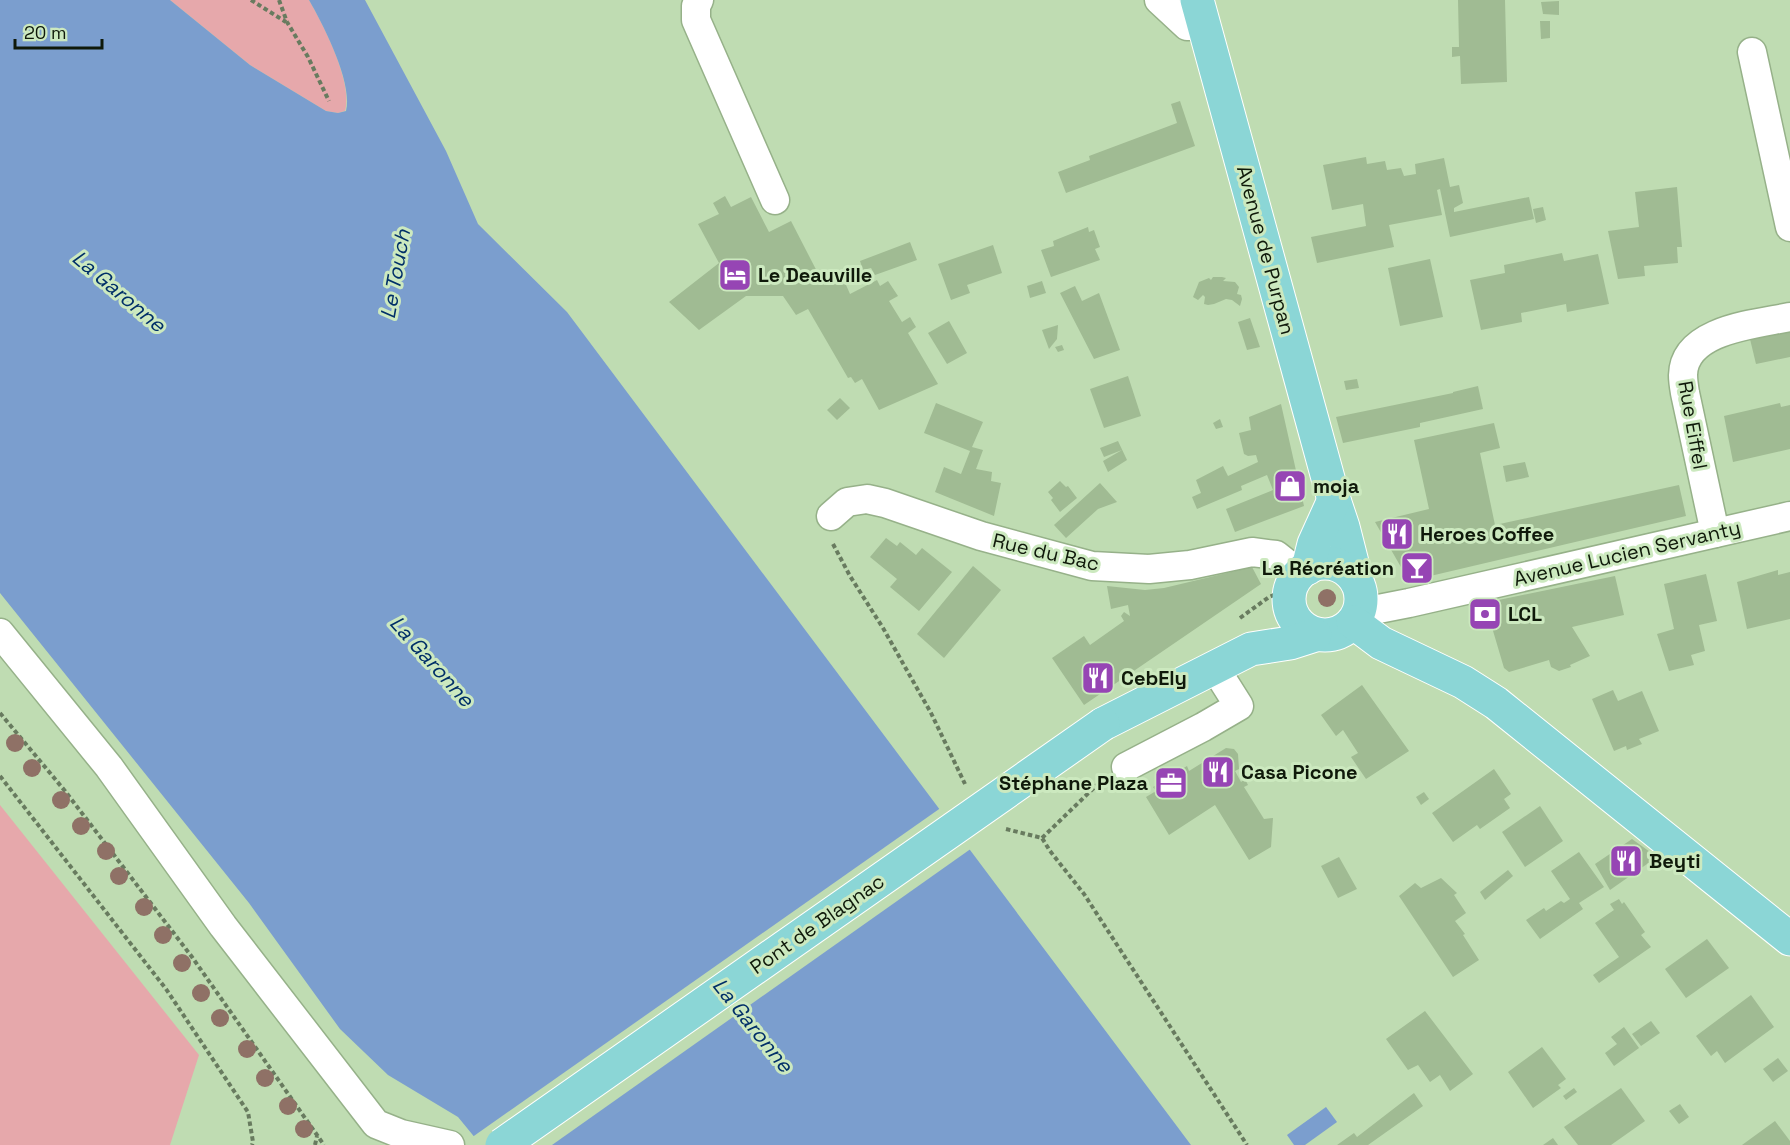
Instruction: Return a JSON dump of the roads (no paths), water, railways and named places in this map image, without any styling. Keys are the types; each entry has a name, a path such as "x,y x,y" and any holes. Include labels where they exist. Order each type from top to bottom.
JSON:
{"main road":[{"name":"Avenue de Purpan","path":"1201,13 1343,527 1356,606"},
{"path":"1315,635 1306,631 1292,613 1290,601 1334,500"},
{"path":"1243,635 1264,627 1297,581 1325,563 1335,565 1349,573 1356,606 1381,643 1463,682 1496,703 1790,939"},
{"path":"1243,635 1290,643 1315,635 1334,634 1344,630 1356,606"},
{"name":"Pont de Blagnac","path":"502,1145 1103,724 1215,668 1243,635"}],"street":[{"path":"699,0 696,6 696,20 775,200"},
{"path":"1159,0 1186,26 1201,13"},
{"path":"1752,52 1790,227"},
{"name":"Rue Eiffel","path":"1715,533 1685,393 1683,373 1690,354 1702,342 1719,332 1790,317"},
{"name":"Rue du Bac","path":"831,516 847,502 867,499 981,536 1092,566 1149,569 1190,566 1252,552 1276,555 1297,581"},
{"name":"Avenue Lucien Servanty","path":"1356,606 1437,597 1790,516"},
{"path":"0,633 108,767 224,926 376,1124 401,1134 450,1145"},
{"path":"1126,767 1203,728 1239,706 1215,668"}],"water":[{"path":"0,0 170,0 250,65 326,111 338,113 346,111 347,99 341,70 329,39 309,0 365,0 446,151 478,224 567,312 1191,1145 481,1145 458,1117 388,1075 340,1029 249,903 0,593"},
{"path":"1326,1107 1337,1122 1305,1145 1294,1145 1287,1135"}],"place":[{"name":"Le Deauville","path":"735,275"},
{"name":"moja","path":"1290,486"},
{"name":"Heroes Coffee","path":"1397,534"},
{"name":"La Récréation","path":"1417,568"},
{"name":"LCL","path":"1485,614"},
{"name":"CebEly","path":"1098,678"},
{"name":"Casa Picone","path":"1218,772"},
{"name":"Stéphane Plaza","path":"1171,783"},
{"name":"Beyti","path":"1626,861"}],"water label":[{"name":"Le Touch","path":"395,274"},
{"name":"La Garonne","path":"119,291"},
{"name":"La Garonne","path":"432,661"},
{"name":"La Garonne","path":"753,1025"}]}
